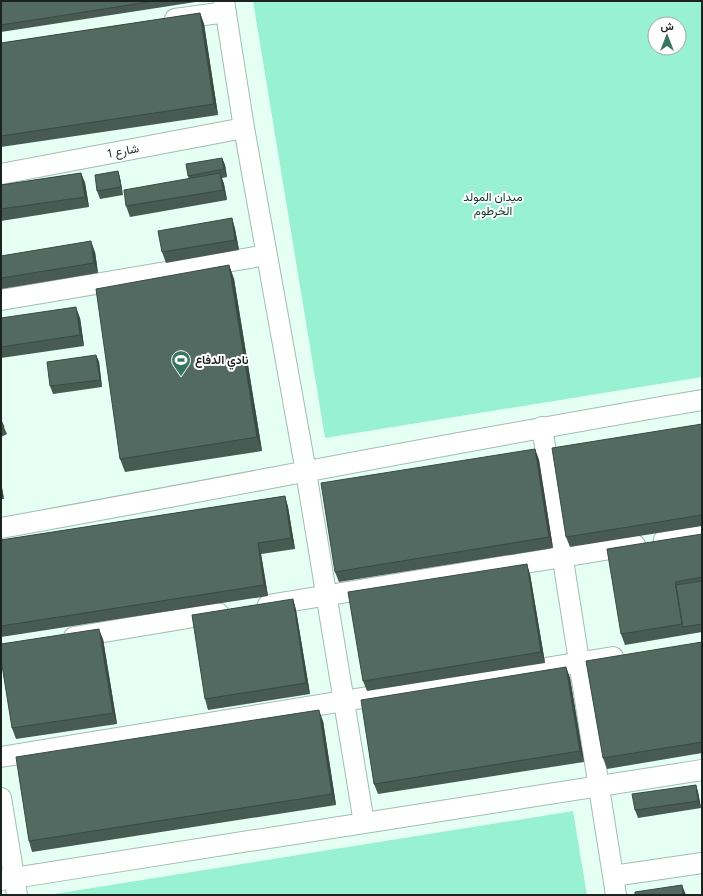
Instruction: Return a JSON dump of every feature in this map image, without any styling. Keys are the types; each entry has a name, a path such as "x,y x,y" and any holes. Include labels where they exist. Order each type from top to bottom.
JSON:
{"street":[{"path":"156,22 225,6 244,128 306,472 364,823"},
{"name":"شارع 1","path":"1,174 244,128"},
{"path":"1,300 267,255"},
{"path":"1,528 542,427 702,400"},
{"path":"542,427 597,786 614,886 702,863"},
{"path":"55,640 702,534"},
{"path":"1,757 632,654"},
{"path":"1,798 11,884 364,823 702,770"}],"green space":[{"name":"ميدان المولد الخرطوم","path":"253,1 702,1 702,377 325,438"},
{"path":"573,811 587,895 48,895"}],"building":[{"path":"1,1 155,1 1,25"},
{"path":"200,13 214,104 1,136 1,43"},
{"path":"222,158 224,169 188,176 186,164"},
{"path":"118,171 121,187 97,191 95,175"},
{"path":"81,173 85,197 1,209 1,185"},
{"path":"220,173 223,190 126,206 124,190"},
{"path":"232,218 235,240 162,252 158,231"},
{"path":"91,241 94,263 1,278 1,256"},
{"name":"نادي الدفاع","path":"229,265 257,437 120,459 96,289"},
{"path":"76,307 80,335 1,347 1,318"},
{"path":"96,355 100,380 50,386 47,362"},
{"path":"1,420 4,427 1,428"},
{"path":"702,424 702,515 566,537 552,448"},
{"path":"535,449 549,537 335,572 321,483"},
{"path":"285,496 291,538 258,543 264,585 1,626 1,540"},
{"path":"702,534 702,577 675,582 682,624 621,634 607,549"},
{"path":"527,564 541,652 363,681 348,592"},
{"path":"702,581 702,624 683,627 676,585"},
{"path":"293,599 306,683 205,699 192,615"},
{"path":"99,629 113,713 12,728 1,659 1,644"},
{"path":"702,642 702,742 603,758 586,661"},
{"path":"566,667 580,751 374,784 361,700"},
{"path":"319,710 332,794 29,841 16,757"},
{"path":"696,785 698,801 635,810 632,794"},
{"path":"682,885 683,895 635,895 635,892"}],"place":[{"name":"نادي الدفاع","path":"181,377"}]}
